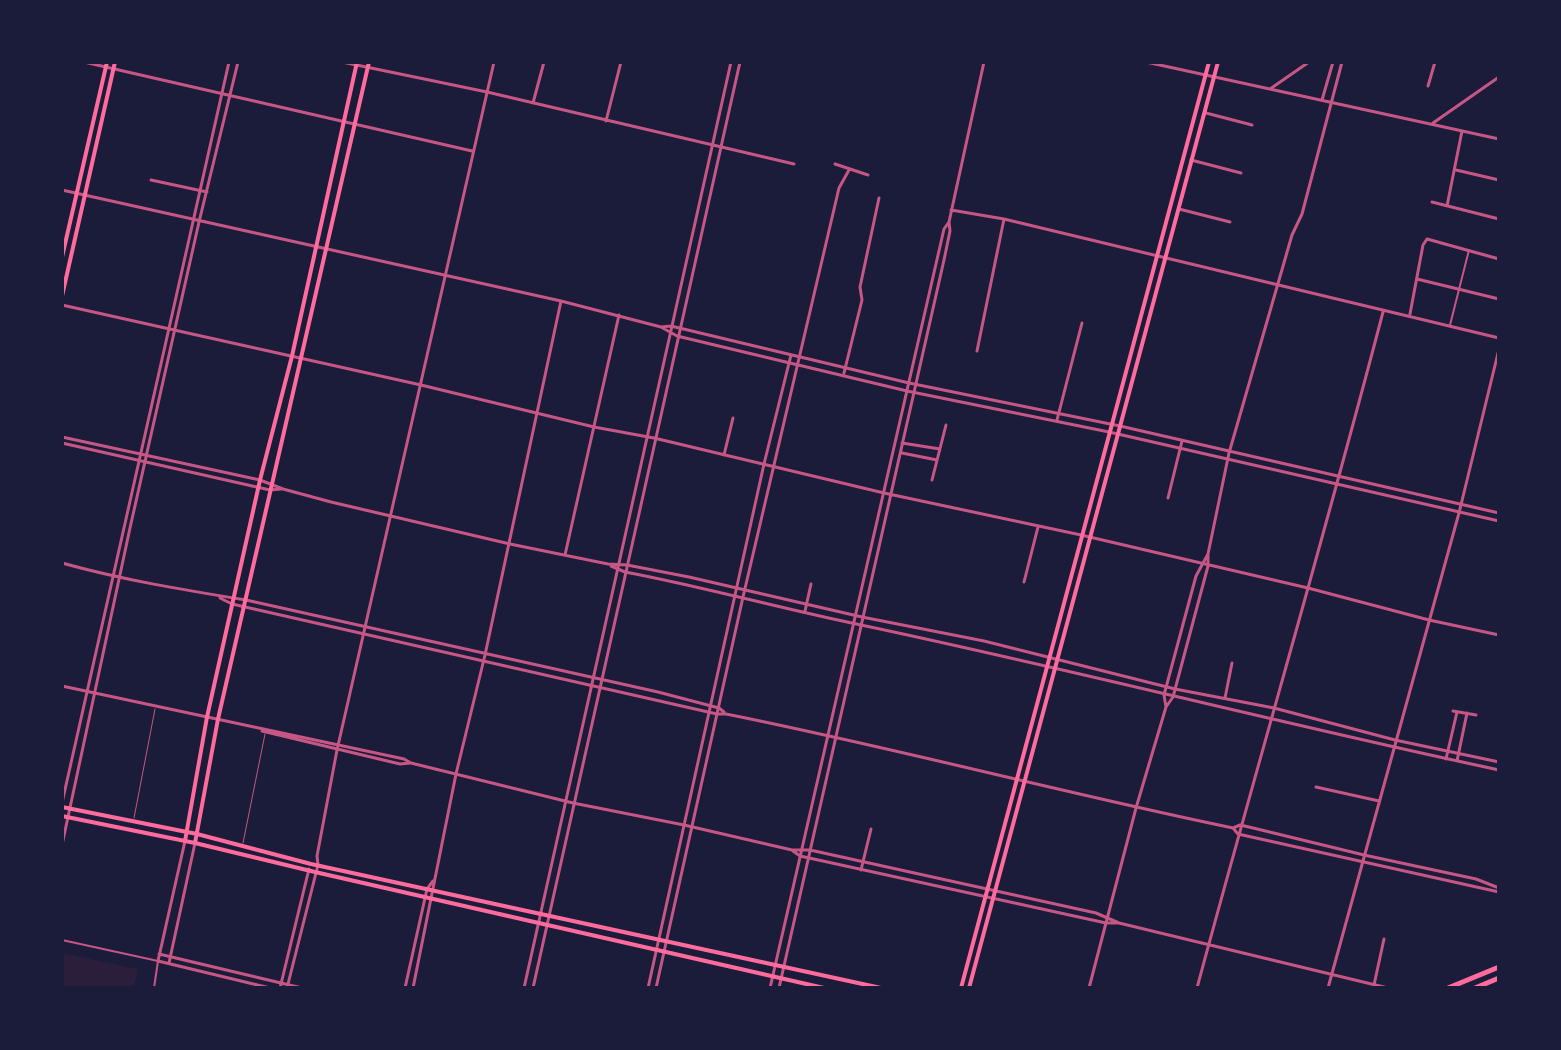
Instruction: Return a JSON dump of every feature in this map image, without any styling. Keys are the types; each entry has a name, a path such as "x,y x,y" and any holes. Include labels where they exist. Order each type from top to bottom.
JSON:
{"main road":[{"path":"961,988 1209,62"},
{"path":"969,988 1218,62"},
{"path":"71,255 62,255 106,64"},
{"path":"185,841 207,717 357,64"},
{"path":"62,296 115,65"},
{"path":"195,843 218,719 368,65"},
{"path":"91,131 99,132"},
{"path":"1181,167 1188,169"},
{"path":"1134,343 1141,345"},
{"path":"1096,482 1104,484"},
{"path":"1067,593 1075,595"},
{"path":"1033,721 1040,722"},
{"path":"62,805 435,891 881,988"},
{"path":"62,816 195,843 824,988"},
{"path":"1002,839 1009,841"},
{"path":"972,945 980,947"},
{"path":"1448,988 1499,967"},
{"path":"1475,988 1499,978"}],"street":[{"path":"84,62 115,65 222,94 472,151"},
{"path":"62,805 229,62"},
{"path":"62,845 174,331 238,62"},
{"path":"342,62 368,65 794,164"},
{"path":"280,986 298,911 317,856 337,750 494,62"},
{"path":"533,103 544,62"},
{"path":"606,121 621,62"},
{"path":"524,988 731,62"},
{"path":"533,988 740,62"},
{"path":"779,988 950,231 951,210 984,62"},
{"path":"1146,62 1499,139"},
{"path":"1269,90 1309,62"},
{"path":"1322,100 1333,62"},
{"path":"1089,988 1136,808 1166,707 1173,697 1208,566 1229,453 1292,235 1302,214 1342,62"},
{"path":"1428,86 1435,62"},
{"path":"1432,125 1499,77"},
{"path":"726,84 735,86"},
{"path":"1203,113 1252,125"},
{"path":"214,127 222,129"},
{"path":"1447,206 1462,131"},
{"path":"1190,160 1241,173"},
{"path":"835,164 868,175"},
{"path":"656,988 799,357 839,188 849,170"},
{"path":"1455,170 1499,180"},
{"path":"151,180 207,192"},
{"path":"62,190 561,301 661,327 677,336 907,391 1109,432 1499,521"},
{"path":"843,375 862,300 860,287 879,198"},
{"path":"1432,202 1499,219"},
{"path":"1177,209 1230,222"},
{"path":"951,210 1004,219 1499,338"},
{"path":"977,351 1004,219"},
{"path":"770,988 944,229 949,222"},
{"path":"1409,316 1423,245 1427,239 1499,259"},
{"path":"1449,326 1469,250"},
{"path":"180,275 187,276"},
{"path":"1417,279 1499,299"},
{"path":"433,881 427,889 405,986 414,987 435,891 433,881 539,413 561,301"},
{"path":"927,304 933,305"},
{"path":"62,305 594,427 775,465 884,493 1081,535 1499,635"},
{"path":"1197,988 1240,825 1339,483 1383,312"},
{"path":"565,555 619,315"},
{"path":"1057,421 1082,323"},
{"path":"661,327 671,326 909,383 1120,426 1499,513"},
{"path":"737,350 739,342"},
{"path":"1328,988 1459,513 1499,349"},
{"path":"648,988 791,355"},
{"path":"158,371 165,373"},
{"path":"657,387 665,389"},
{"path":"153,394 160,395"},
{"path":"977,404 980,396"},
{"path":"778,414 786,416"},
{"path":"724,455 733,418"},
{"path":"932,480 946,425"},
{"path":"62,437 260,480 283,489 510,544 665,572 984,641 1175,689 1274,708 1395,740 1499,762"},
{"path":"79,447 81,441"},
{"path":"1168,498 1182,441"},
{"path":"62,443 270,490 283,489"},
{"path":"902,443 940,449"},
{"path":"900,453 937,460"},
{"path":"190,472 192,465"},
{"path":"1285,473 1288,466"},
{"path":"638,474 646,475"},
{"path":"1396,498 1398,491"},
{"path":"128,503 135,505"},
{"path":"632,503 639,504"},
{"path":"123,526 130,528"},
{"path":"751,526 760,529"},
{"path":"1024,582 1038,526"},
{"path":"869,551 876,553"},
{"path":"1166,707 1164,695 1186,612 1200,565 1208,554"},
{"path":"62,563 598,688 828,734 1136,808 1233,828 1240,825 1476,879 1499,890"},
{"path":"608,564 625,572 1499,770"},
{"path":"662,579 665,572"},
{"path":"686,584 689,577"},
{"path":"805,611 811,584"},
{"path":"233,601 246,600 658,692 719,708 726,714"},
{"path":"1186,612 1195,615"},
{"path":"605,624 613,626"},
{"path":"926,638 927,631"},
{"path":"424,647 426,641"},
{"path":"1176,655 1184,657"},
{"path":"1225,698 1232,663"},
{"path":"542,675 543,668"},
{"path":"840,680 848,682"},
{"path":"62,686 339,744 573,803 792,850 810,850 1108,916 1119,923"},
{"path":"656,699 658,692"},
{"path":"1446,759 1455,712 1476,715"},
{"path":"1457,761 1467,713"},
{"path":"258,729 337,750 400,764 411,763"},
{"path":"580,741 587,742"},
{"path":"698,766 705,768"},
{"path":"1316,787 1379,801"},
{"path":"815,793 824,794"},
{"path":"810,815 818,816"},
{"path":"1233,828 1238,834 1362,863 1499,890"},
{"path":"861,870 871,829"},
{"path":"154,988 185,841"},
{"path":"169,963 195,843"},
{"path":"792,850 808,858 1106,923 1119,923 1388,988"},
{"path":"553,858 561,860"},
{"path":"287,986 312,872"},
{"path":"913,881 915,873"},
{"path":"1049,910 1050,903"},
{"path":"298,911 305,912"},
{"path":"788,915 795,916"},
{"path":"416,937 424,938"},
{"path":"1374,985 1384,939"},
{"path":"62,940 270,988"},
{"path":"289,948 296,950"},
{"path":"159,954 280,986 302,988"},
{"path":"232,979 234,972"},
{"path":"256,985 257,978"}],"lane":[{"path":"134,821 156,706"},
{"path":"242,845 265,733"}],"shaded area":[{"path":"62,953 138,969 134,988 62,988"}]}
